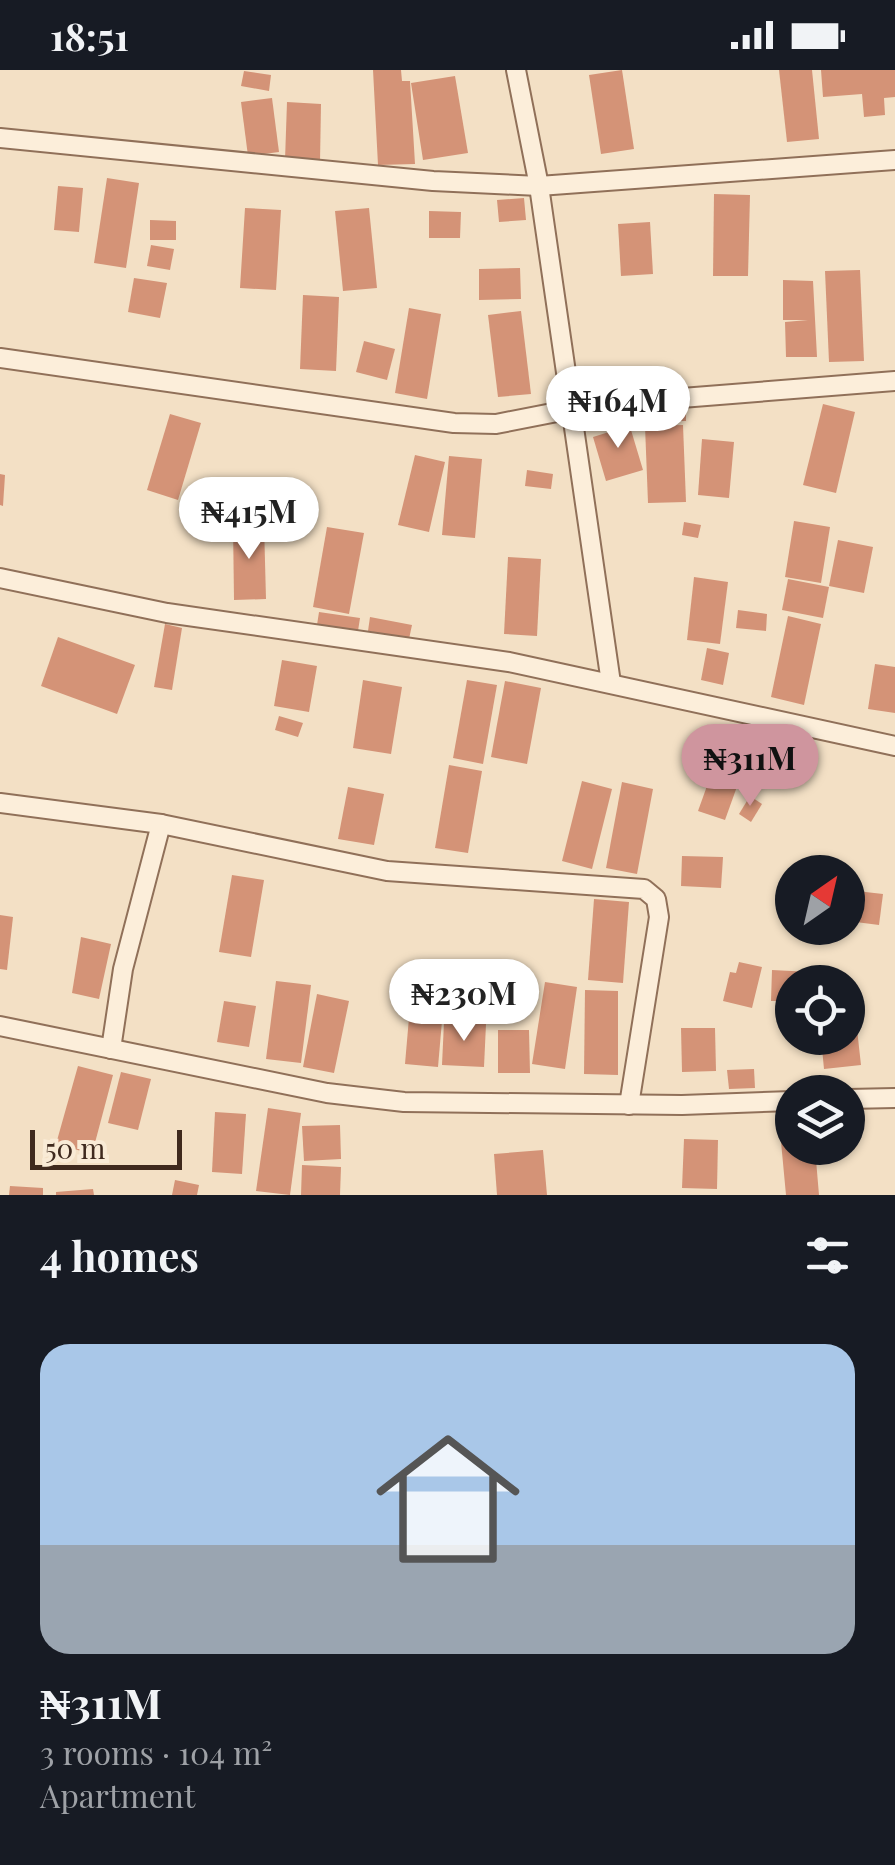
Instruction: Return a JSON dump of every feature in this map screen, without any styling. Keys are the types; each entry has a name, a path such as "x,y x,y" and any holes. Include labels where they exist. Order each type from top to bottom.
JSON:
{"street":[{"path":"516,70 538,186 568,411 611,683"},
{"path":"0,138 433,181 538,186 895,160"},
{"path":"0,358 425,421 496,424 568,411 895,381"},
{"path":"0,578 167,613 508,662 895,746"},
{"path":"0,802 162,824 387,870 644,888 656,899 659,918 629,1104"},
{"path":"112,1049 123,970 162,824"},
{"path":"0,1026 327,1093 384,1100 775,1102"},
{"path":"865,1099 895,1098"}],"building":[{"path":"373,70 401,70 402,81 410,81 415,164 378,165"},
{"path":"622,70 634,149 601,154 589,75"},
{"path":"779,70 812,70 819,139 787,142"},
{"path":"821,70 895,70 895,97 884,98 885,115 864,117 862,94 823,97"},
{"path":"244,71 271,75 269,91 241,86"},
{"path":"455,76 468,153 423,160 411,83"},
{"path":"272,98 279,152 248,156 241,102"},
{"path":"287,102 321,104 320,162 285,160"},
{"path":"107,178 139,183 126,268 94,263"},
{"path":"58,186 83,188 79,232 54,230"},
{"path":"714,194 750,195 748,276 713,276"},
{"path":"524,198 526,220 499,222 497,200"},
{"path":"245,208 281,210 276,290 240,288"},
{"path":"369,208 377,288 343,291 335,211"},
{"path":"429,211 461,212 460,238 429,238"},
{"path":"150,220 176,221 176,240 150,240"},
{"path":"650,222 653,274 621,276 618,224"},
{"path":"151,245 174,249 170,270 147,266"},
{"path":"520,268 521,299 479,300 479,269"},
{"path":"860,270 864,361 829,362 825,271"},
{"path":"134,278 167,283 160,318 128,312"},
{"path":"783,280 813,281 817,357 786,357 785,322 808,320 783,320"},
{"path":"303,295 339,297 336,371 300,369"},
{"path":"409,308 441,314 427,399 395,393"},
{"path":"521,311 531,394 498,397 488,315"},
{"path":"364,341 395,349 387,380 356,372"},
{"path":"671,404 686,404 686,421 671,421"},
{"path":"823,404 855,412 836,493 803,485"},
{"path":"170,414 201,423 178,500 147,490"},
{"path":"628,420 643,470 606,481 593,437 609,432 607,426"},
{"path":"683,425 686,502 648,503 645,426"},
{"path":"702,439 734,442 729,498 698,495"},
{"path":"415,455 445,462 429,532 398,525"},
{"path":"449,456 482,459 475,538 442,535"},
{"path":"527,470 553,474 551,489 525,486"},
{"path":"0,474 5,475 3,506 0,505"},
{"path":"794,521 830,527 821,583 785,577"},
{"path":"684,522 701,525 698,538 682,535"},
{"path":"233,524 264,524 266,599 234,600"},
{"path":"327,527 364,533 349,614 313,607"},
{"path":"838,540 873,547 864,593 829,586"},
{"path":"508,557 541,559 537,636 504,634"},
{"path":"694,577 728,582 720,644 687,640"},
{"path":"788,579 829,587 823,618 782,610"},
{"path":"738,610 767,614 766,631 736,628"},
{"path":"319,612 360,618 358,631 317,625"},
{"path":"788,616 821,624 804,705 771,697"},
{"path":"370,617 412,625 409,639 368,631"},
{"path":"165,624 182,628 172,690 154,687"},
{"path":"58,637 135,665 117,714 41,686"},
{"path":"707,648 729,653 723,685 701,680"},
{"path":"282,660 317,666 309,712 274,706"},
{"path":"875,664 895,667 895,713 868,709"},
{"path":"363,680 402,687 391,754 353,748"},
{"path":"467,680 497,685 483,764 453,758"},
{"path":"505,681 541,688 527,764 491,757"},
{"path":"279,716 303,723 298,737 275,730"},
{"path":"726,733 753,742 725,820 698,811"},
{"path":"449,765 482,771 468,853 435,848"},
{"path":"582,781 612,789 592,869 562,861"},
{"path":"622,782 653,789 637,874 606,868"},
{"path":"348,787 384,794 374,845 338,839"},
{"path":"750,796 762,804 751,822 739,814"},
{"path":"682,856 723,857 721,888 681,886"},
{"path":"232,875 264,880 251,957 219,952"},
{"path":"865,892 883,894 879,925 865,923"},
{"path":"594,899 629,902 623,983 588,980"},
{"path":"0,915 13,917 7,970 0,969"},
{"path":"81,937 111,944 99,999 72,993"},
{"path":"739,962 762,967 752,1008 723,1001 730,972 736,973"},
{"path":"772,970 775,970 775,1001 771,1001"},
{"path":"276,981 311,985 301,1063 266,1059"},
{"path":"545,982 577,987 565,1069 532,1064"},
{"path":"412,983 445,986 438,1067 405,1064"},
{"path":"585,990 618,991 618,1075 584,1074"},
{"path":"317,994 349,1001 334,1073 303,1067"},
{"path":"224,1001 256,1006 249,1047 217,1042"},
{"path":"444,1022 486,1024 484,1067 442,1065"},
{"path":"681,1028 715,1028 716,1071 682,1072"},
{"path":"498,1030 529,1030 530,1073 498,1073"},
{"path":"823,1055 860,1055 861,1065 824,1069"},
{"path":"78,1066 113,1075 92,1154 56,1144"},
{"path":"754,1069 755,1088 729,1089 727,1070"},
{"path":"121,1072 151,1079 138,1130 108,1123"},
{"path":"268,1108 301,1113 290,1195 256,1191"},
{"path":"215,1112 246,1114 242,1174 212,1172"},
{"path":"340,1125 341,1159 304,1161 302,1126"},
{"path":"684,1139 718,1140 717,1189 682,1188"},
{"path":"543,1150 547,1195 497,1195 494,1154"},
{"path":"302,1165 341,1167 340,1195 301,1195"},
{"path":"783,1165 816,1165 819,1195 786,1195"},
{"path":"175,1180 199,1185 197,1195 172,1195"},
{"path":"10,1186 43,1188 43,1195 9,1195"},
{"path":"93,1189 94,1195 56,1195 56,1192"}]}
